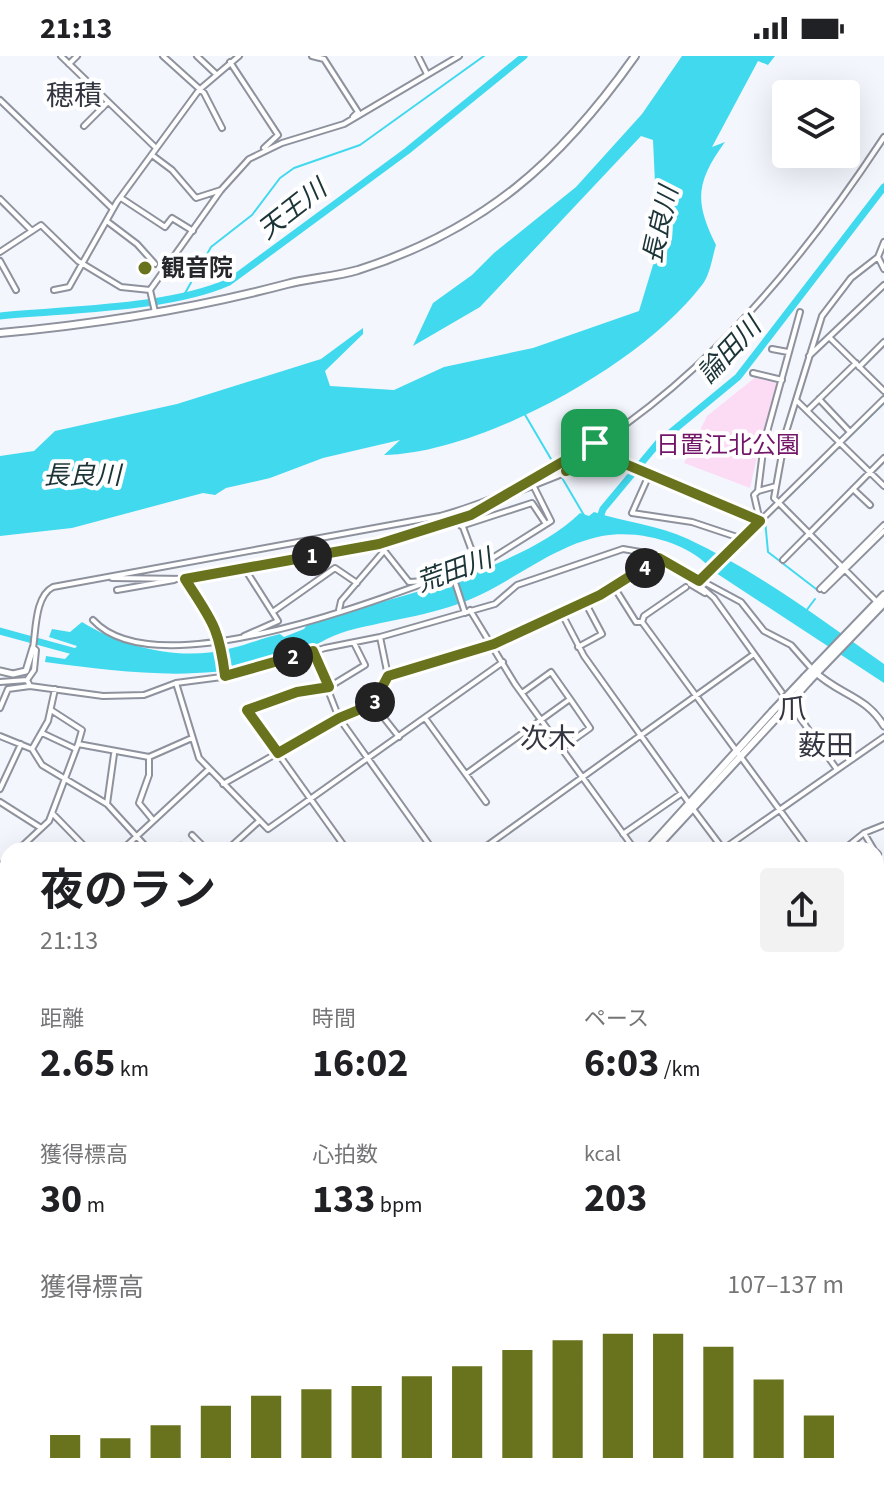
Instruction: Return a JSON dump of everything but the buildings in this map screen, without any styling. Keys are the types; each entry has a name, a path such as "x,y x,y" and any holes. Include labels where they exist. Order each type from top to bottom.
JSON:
{"main road":[{"path":"0,333 154,310 336,276 443,236 484,214 544,167 589,119 635,56"},
{"path":"655,842 831,653 881,605 884,595"},
{"path":"661,842 691,806"}],"street":[{"path":"61,56 156,148"},
{"path":"69,64 77,56"},
{"path":"163,56 211,102 222,128"},
{"path":"197,56 216,74"},
{"path":"54,290 69,287 113,209 199,90 239,56"},
{"path":"312,56 325,57 358,112 349,121"},
{"path":"418,56 427,74"},
{"path":"262,150 349,121 459,56"},
{"path":"154,310 151,291 221,190 249,159 278,135 230,62"},
{"path":"84,126 108,102"},
{"path":"1,103 113,209"},
{"path":"1,672 26,671 40,603 47,589 401,525 476,506 595,443 673,388 734,333 810,242 884,137"},
{"path":"152,155 172,170 196,198 221,190"},
{"path":"121,198 165,227 172,218 193,231"},
{"path":"0,199 32,231"},
{"path":"108,222 137,244 155,264"},
{"path":"0,252 41,225 81,262 121,287 151,291"},
{"path":"881,605 774,498 786,432 824,312 851,278 878,257 884,242"},
{"path":"878,257 884,269"},
{"path":"0,261 16,290"},
{"path":"809,356 884,285"},
{"path":"760,521 755,503 764,443 800,312"},
{"path":"830,338 884,391"},
{"path":"808,410 884,342"},
{"path":"772,349 788,352"},
{"path":"753,373 782,380"},
{"path":"819,399 850,432"},
{"path":"642,622 644,616 689,583 701,580 884,399"},
{"path":"797,401 884,486"},
{"path":"566,471 595,443"},
{"path":"500,495 507,496 534,487 605,457 760,521"},
{"path":"783,560 884,458"},
{"path":"647,474 632,513 692,522 740,540"},
{"path":"758,491 776,486"},
{"path":"461,570 486,562 551,521 534,487"},
{"path":"853,489 870,505"},
{"path":"117,590 379,544 460,519 497,501 500,495"},
{"path":"461,526 499,516 526,502 532,503 546,524"},
{"path":"93,620 116,636 159,646 222,644 461,570 476,562 460,519"},
{"path":"822,589 884,528"},
{"path":"379,544 409,582 428,581"},
{"path":"0,682 28,683 103,696 144,695 176,683 225,675 380,637 501,601 517,585 605,554 634,549 659,558 689,583 714,598 836,768"},
{"path":"339,610 384,551"},
{"path":"388,676 494,644 614,587 659,558"},
{"path":"243,566 274,611 276,625 243,638"},
{"path":"274,611 335,568 357,583"},
{"path":"452,574 466,611 494,644 522,693 629,842"},
{"path":"105,577 185,579"},
{"path":"185,579 222,644 225,675"},
{"path":"701,580 741,602 764,631 791,645 814,671 837,690 868,703 884,726"},
{"path":"614,587 636,622 642,622"},
{"path":"578,647 602,634 585,602"},
{"path":"561,612 578,647 716,842"},
{"path":"642,622 803,842"},
{"path":"223,784 339,718 373,704 388,676 380,637"},
{"path":"341,842 247,710 297,692 329,687 365,665 354,643"},
{"path":"0,708 8,689 28,683 34,670 36,650 33,648"},
{"path":"313,651 339,718 427,842"},
{"path":"492,842 754,654"},
{"path":"176,683 199,758 268,829 503,662"},
{"path":"522,693 551,672 590,728 562,748"},
{"path":"32,749 51,710 55,689"},
{"path":"466,774 570,699"},
{"path":"373,704 399,737"},
{"path":"26,842 52,813 82,730 51,710"},
{"path":"425,718 486,802"},
{"path":"42,733 77,747 149,757 192,738"},
{"path":"0,736 32,749 39,762 107,804 141,842"},
{"path":"733,842 884,737"},
{"path":"0,789 21,744"},
{"path":"107,804 114,754"},
{"path":"149,757 149,775 139,803 154,820"},
{"path":"131,842 209,769"},
{"path":"623,834 682,793"},
{"path":"0,802 41,828"},
{"path":"52,813 80,842"},
{"path":"236,842 258,822"},
{"path":"853,842 864,833 884,825"},
{"path":"864,833 870,842"},
{"path":"192,835 199,842"}],"green space":[{"name":"日置江北公園","path":"757,376 780,385 761,439 750,488 684,463 707,416"}],"water":[{"name":"長良川","path":"682,56 775,56 768,65 758,61 712,147 725,142 708,169 701,192 704,216 716,245 705,281 675,315 602,373 513,421 467,439 424,450 384,455 400,440 323,458 270,478 226,488 215,495 203,493 72,528 0,536 0,456 34,451 55,431 177,404 321,359 363,328 363,334 325,371 330,386 394,390 444,367 533,348 639,311 670,209 666,193 656,205 653,140 641,136 480,307 413,346 433,303 472,275 494,253 576,187 642,114"},
{"path":"594,512 677,534 739,566 884,664 884,683 713,571 691,552 662,540 631,534 586,540 555,553 466,601 347,631 303,651 266,663 203,673 172,674 45,662 46,656 65,659 77,646 49,637 52,629 70,632 82,622 116,639 174,653 213,652 280,634 284,637 304,629 308,623 489,567 555,533 580,513 589,516"}],"waterway":[{"path":"184,295 211,247 252,215 280,178 294,168 360,145 484,56"},
{"name":"天王川","path":"0,316 148,303 177,298 229,282 407,151 524,56"},
{"name":"論田川","path":"599,520 603,509 658,443 738,377 884,187"},
{"path":"845,441 884,403"},
{"path":"524,413 585,517"},
{"path":"783,502 839,447"},
{"path":"777,508 765,520 768,552 820,592"},
{"path":"868,544 884,528"},
{"path":"806,611 815,599"},
{"name":"荒田川","path":"0,631 80,653"}],"place":[{"name":"観音院","path":"145,268"}],"district":[{"name":"穂積","path":"74,95"},
{"name":"爪","path":"792,708"},
{"name":"次木","path":"548,738"},
{"name":"薮田","path":"826,745"}],"route":[{"path":"595,443 566,471 576,471 605,457 611,458 760,521 699,581 659,558 600,595 527,626 494,644 451,660 388,676 373,704 339,718 278,753 247,710 297,692 329,687 313,651 225,676 222,642 217,629 185,579 237,567 386,543 414,531 471,515 497,501 500,495 595,443"}]}
